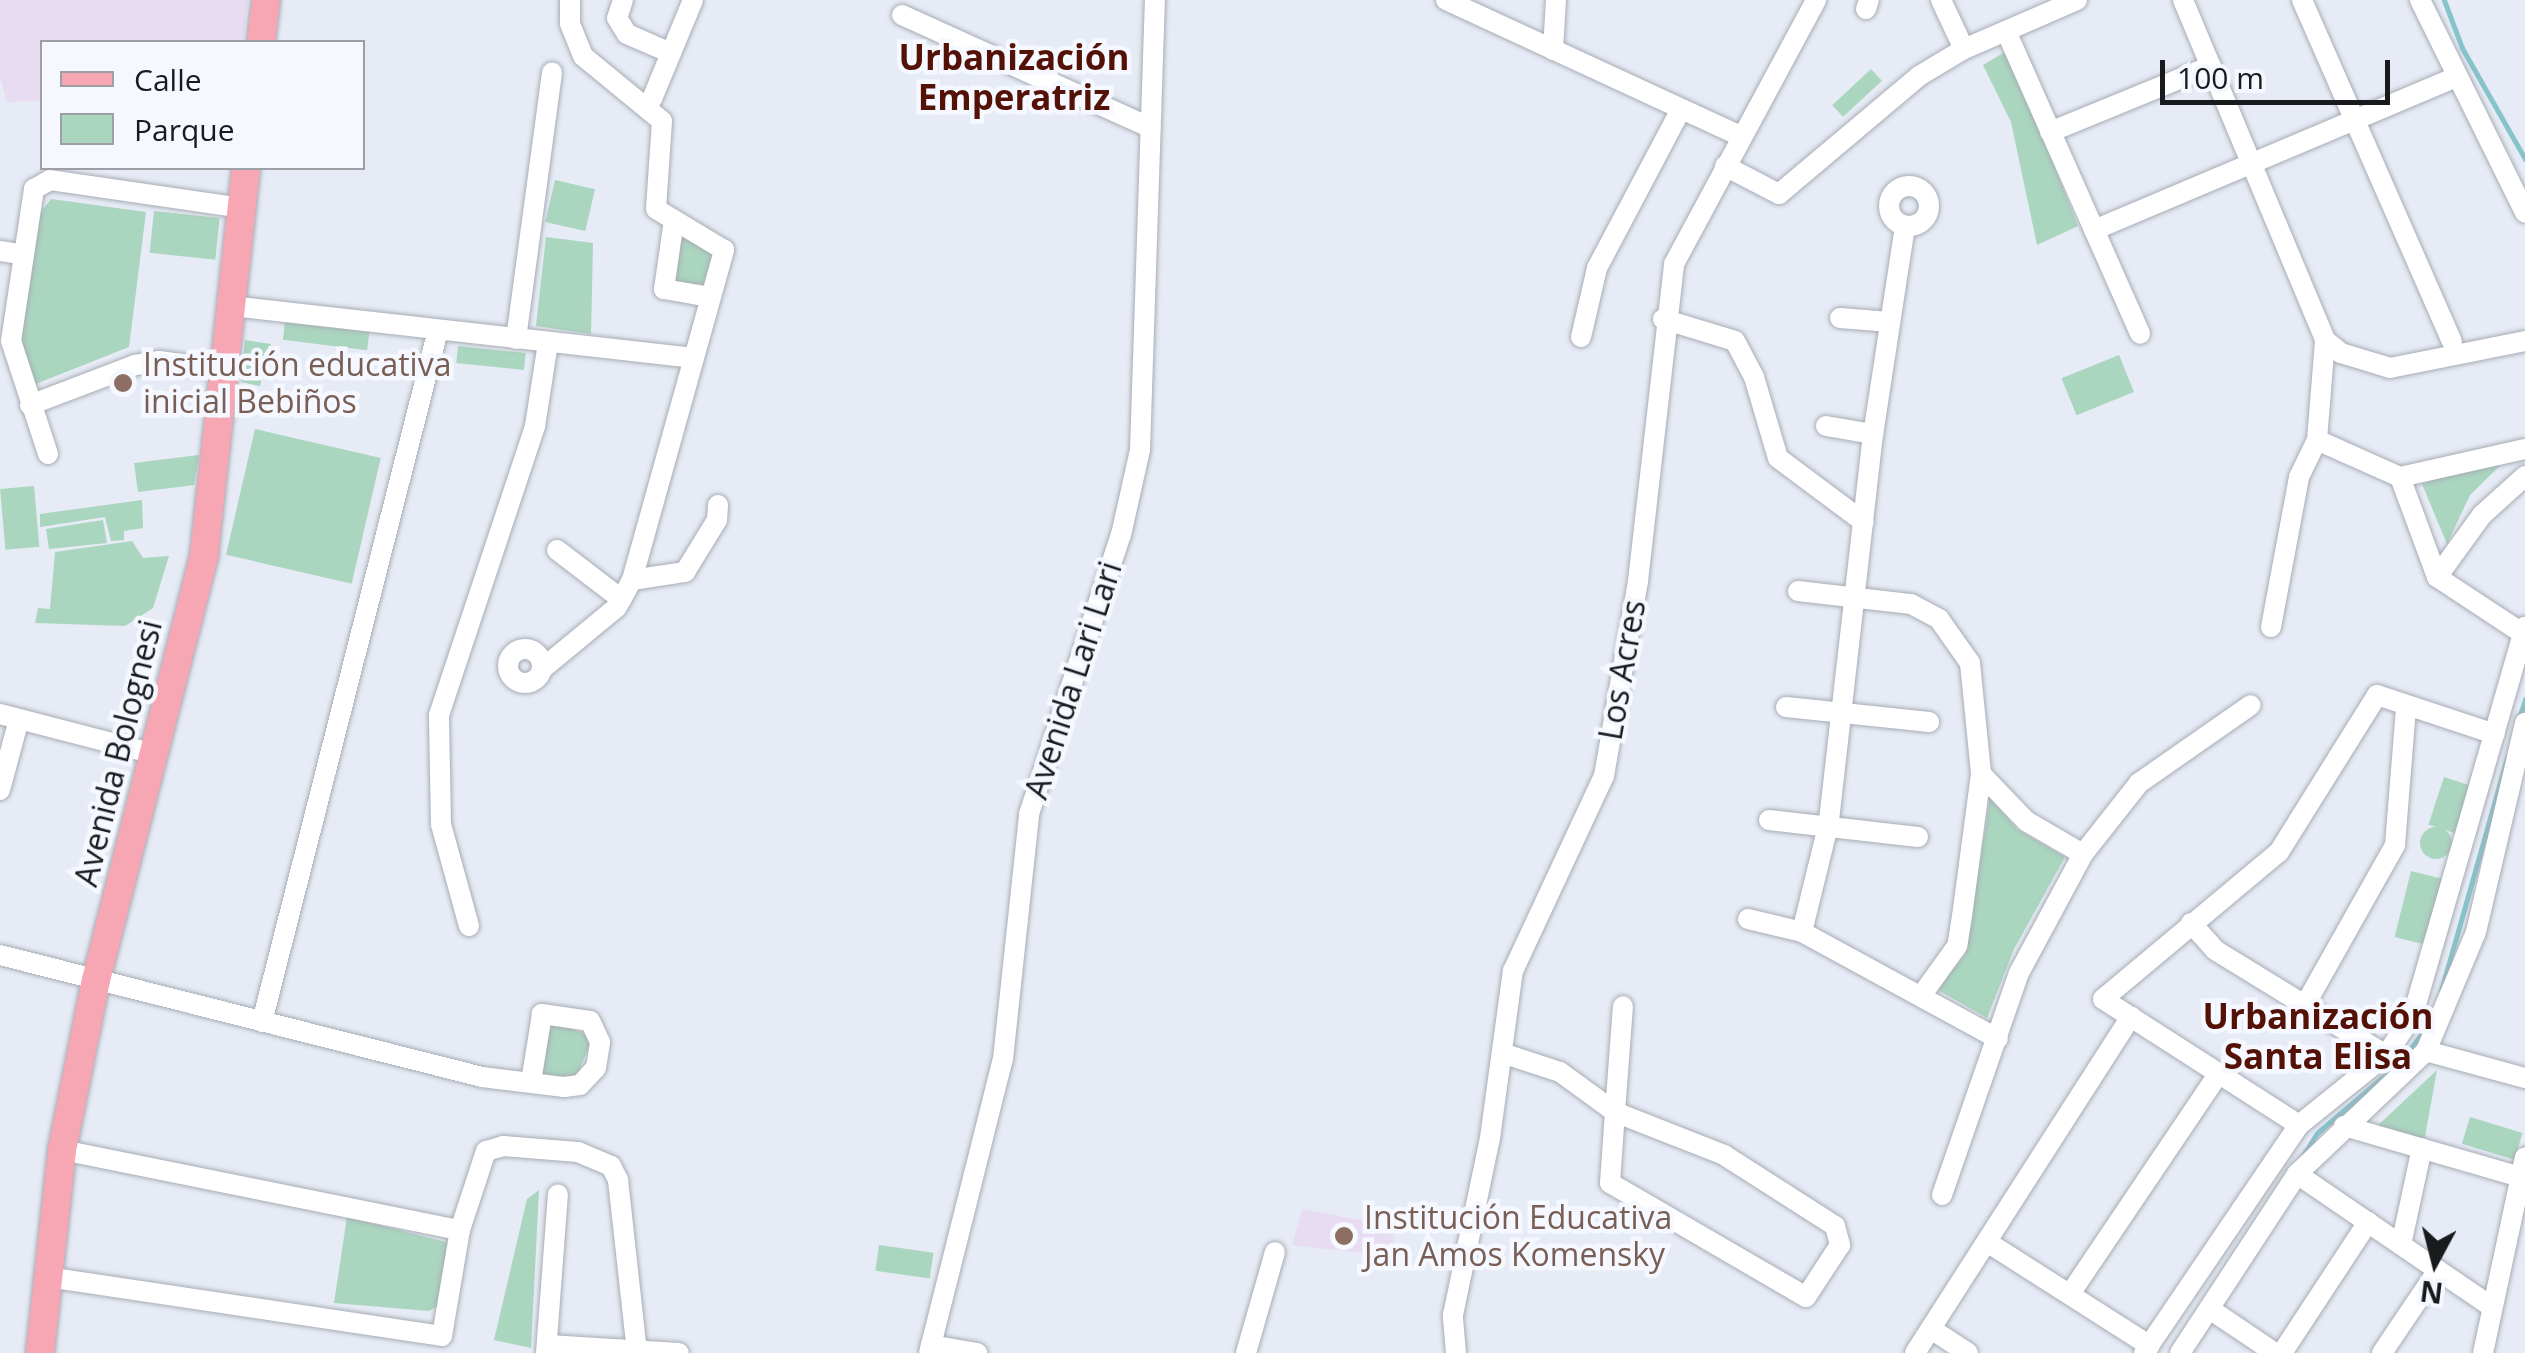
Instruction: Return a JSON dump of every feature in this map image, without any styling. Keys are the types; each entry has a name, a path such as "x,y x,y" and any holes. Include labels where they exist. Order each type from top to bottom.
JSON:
{"main road":[{"path":"261,40 266,0"},
{"name":"Avenida Bolognesi","path":"40,1353 62,1150 96,980 204,556 246,170"}],"street":[{"path":"542,669 621,599 632,580 724,250 656,209 662,121 583,56 570,23 570,0"},
{"path":"622,0 618,18 627,34 672,53"},
{"path":"652,99 694,0"},
{"name":"Avenida Lari Lari","path":"930,1349 1003,1059 1029,814 1122,535 1140,450 1155,0"},
{"path":"1553,50 1556,0"},
{"name":"Los Acres","path":"1456,1353 1453,1315 1502,1052 1513,971 1604,776 1638,582 1663,319 1674,264 1816,0"},
{"path":"1941,0 1964,49"},
{"path":"2183,0 2254,162 2325,340 2317,440 2299,477 2271,627"},
{"path":"2302,0 2452,341"},
{"path":"2420,0 2454,78 2525,212"},
{"path":"1450,1 1740,136"},
{"path":"1724,166 1779,194 1920,76 1964,49 2066,2"},
{"path":"902,15 1151,128"},
{"path":"2006,31 2140,334"},
{"path":"2050,132 2211,66"},
{"path":"516,339 552,72"},
{"path":"2094,230 2454,78"},
{"path":"1581,337 1597,268 1680,111"},
{"path":"48,454 11,341 10,252 41,182 242,208"},
{"path":"674,220 664,289 710,297"},
{"path":"1802,932 1828,826 1873,434 1904,226"},
{"path":"232,306 693,358"},
{"path":"1840,318 1890,322"},
{"path":"1663,319 1736,341 1754,377 1778,458 1864,522"},
{"path":"262,1022 438,330"},
{"path":"2325,340 2341,353 2390,368 2525,341"},
{"path":"468,926 441,824 439,714 535,426 548,343"},
{"path":"30,405 136,364 159,360 225,370"},
{"path":"1826,426 1873,434"},
{"path":"2317,440 2400,477 2525,449"},
{"path":"2437,578 2482,515 2525,476"},
{"path":"1987,1242 2147,1349 2299,1124 2386,1055 2413,1015 2429,974 2524,630 2437,578 2400,477"},
{"path":"632,580 685,572 717,520 718,504"},
{"path":"557,550 621,599"},
{"path":"1798,591 1911,604 1956,638 1970,663 1977,698 1981,774 1957,946 1921,996"},
{"path":"2299,1124 2217,1076 2103,1000 2279,852 2377,696 2406,709"},
{"path":"2406,709 2414,704 2495,734"},
{"path":"1942,1195 2019,974 2083,854 2140,783 2251,705"},
{"path":"1786,707 1930,722"},
{"path":"2305,1005 2394,845 2406,709"},
{"path":"0,790 10,717 155,754"},
{"path":"2180,1353 2297,1174 2426,1051 2476,932 2525,723"},
{"path":"1981,774 2026,821 2083,854"},
{"path":"1769,820 1918,837"},
{"path":"1748,920 1802,932 1998,1039"},
{"path":"2191,923 2215,950 2386,1055"},
{"path":"0,955 482,1077 530,1082"},
{"path":"1502,1052 1560,1072 1615,1112 1724,1155 1836,1226 1840,1244 1806,1297 1610,1183 1615,1112 1623,1006"},
{"path":"1915,1353 2131,1016"},
{"path":"2426,1051 2525,1078"},
{"path":"2070,1294 2217,1076"},
{"path":"2344,1126 2422,1148 2523,1167 2483,1353"},
{"path":"48,1277 442,1336 460,1230 480,1165 492,1146 578,1152 611,1166 636,1300 637,1352"},
{"path":"2401,1245 2422,1148"},
{"path":"62,1150 460,1230"},
{"path":"2297,1174 2492,1307"},
{"path":"558,1194 547,1349 679,1353"},
{"path":"2211,1310 2279,1353 2368,1222"},
{"path":"1246,1353 1274,1252"},
{"path":"2382,1353 2438,1270"},
{"path":"1930,1329 1968,1353"},
{"path":"930,1349 976,1353"}],"shaded area":[{"path":"0,0 248,0 243,40 40,40 40,101 7,102 0,76"},
{"name":"Institución Educativa Jan Amos Komensky","path":"1302,1209 1395,1227 1391,1256 1292,1245"}],"green space":[{"path":"2008,50 2078,226 2037,245 2011,122 1983,65"},
{"path":"1871,69 1882,81 1843,117 1832,105"},
{"path":"555,180 595,189 585,231 545,222"},
{"path":"51,199 146,212 129,347 28,387 17,341 36,218"},
{"path":"154,211 220,218 215,260 150,253"},
{"path":"689,230 713,251 705,285 674,281 674,236"},
{"path":"546,237 593,243 591,334 536,326"},
{"path":"285,322 369,332 367,350 283,340"},
{"path":"245,340 271,344 260,386 241,382"},
{"path":"458,346 526,353 524,370 456,363"},
{"path":"2119,355 2134,392 2076,415 2062,378"},
{"path":"255,429 381,458 352,584 226,555"},
{"path":"2512,454 2470,495 2447,544 2422,484"},
{"path":"199,455 194,485 138,492 134,463"},
{"path":"34,486 39,547 5,550 0,489"},
{"path":"142,500 143,528 124,531 124,540 111,541 105,517 40,527 40,514"},
{"path":"103,520 107,543 49,549 46,529"},
{"path":"132,541 143,558 169,556 153,608 125,626 35,623 38,608 50,609 55,552"},
{"path":"2444,777 2472,786 2456,834 2429,825"},
{"path":"1990,798 2017,829 2065,857 2014,949 1987,1018 1936,989 1965,955"},
{"path":"2436,827 2447,832 2452,843 2447,854 2436,859 2425,854 2420,843 2425,832"},
{"path":"2411,871 2444,879 2428,945 2395,937"},
{"path":"548,1020 593,1037 576,1078 543,1074"},
{"path":"2437,1070 2424,1142 2373,1130"},
{"path":"2470,1117 2523,1133 2514,1160 2462,1144"},
{"path":"539,1190 531,1348 494,1340 527,1199"},
{"path":"347,1217 450,1243 439,1305 429,1311 334,1303"},
{"path":"879,1245 933,1253 930,1278 875,1271"}],"waterway":[{"path":"2444,0 2462,48 2525,159"},
{"path":"2519,718 2525,699"},
{"path":"2441,991 2507,757"},
{"path":"2302,1157 2317,1133 2400,1062 2425,1029"}],"place":[{"name":"Institución educativa inicial Bebiños","path":"123,383"},
{"name":"Institución Educativa Jan Amos Komensky","path":"1344,1236"}],"district":[{"name":"Urbanización Emperatriz","path":"1014,77"},
{"name":"Urbanización Santa Elisa","path":"2318,1036"}]}
